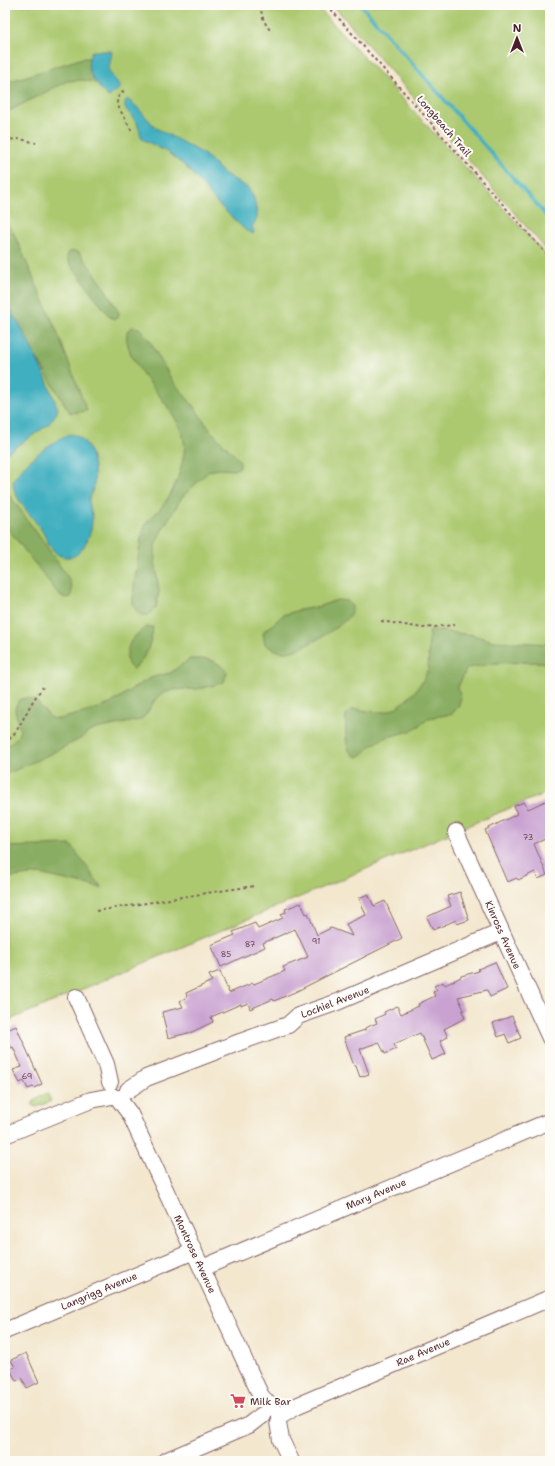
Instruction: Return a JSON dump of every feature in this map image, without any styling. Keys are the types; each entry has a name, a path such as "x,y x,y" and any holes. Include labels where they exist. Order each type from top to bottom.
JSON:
{"street":[{"name":"Kinross Avenue","path":"456,832 550,1038"},
{"name":"Lochiel Avenue","path":"5,1135 146,1078 288,1025 298,1016 335,1003 501,932"},
{"name":"Montrose Avenue","path":"76,997 291,1461"},
{"name":"Mary Avenue","path":"202,1268 550,1121"},
{"name":"Langrigg Avenue","path":"5,1331 194,1251"},
{"name":"Rae Avenue","path":"165,1461 550,1298"}],"path":[{"path":"260,5 264,22 272,32"},
{"name":"Longbeach Trail","path":"327,5 550,258"},
{"path":"550,22 547,62 550,68"},
{"path":"124,91 119,95 117,106 132,132"},
{"path":"5,141 18,139 36,143"},
{"path":"5,224 8,238"},
{"path":"381,620 423,628 455,625"},
{"path":"5,743 11,739 16,732 27,711 43,687"},
{"path":"96,911 214,891 255,886"}],"green space":[{"path":"5,5 316,5 550,259 550,791 5,1022"},
{"path":"333,5 550,5 550,254"},
{"path":"83,58 95,58 97,83 83,80 67,81 5,113 5,83"},
{"path":"5,220 14,234 56,329 87,411 70,413 5,306"},
{"path":"75,251 80,253 103,285 119,313 118,318 114,319 109,316 69,262 67,256 69,252"},
{"path":"133,327 139,328 148,338 172,380 210,430 240,461 240,467 234,470 219,469 209,471 182,497 162,530 155,545 159,592 156,608 147,615 141,615 133,603 135,576 141,539 145,525 165,503 176,483 184,454 184,438 178,423 168,407 134,361 128,346 127,331"},
{"path":"5,489 69,579 72,589 71,597 66,598 60,596 5,525"},
{"path":"337,600 348,601 352,607 347,618 332,630 303,647 288,652 273,649 265,644 263,634 265,630 283,615 299,610 317,607"},
{"path":"146,627 153,627 151,639 145,656 134,669 127,662 127,654 130,643 137,634"},
{"path":"433,630 473,635 493,641 550,644 550,664 541,662 498,663 467,668 458,687 461,698 458,707 452,714 429,718 414,730 384,738 371,746 358,757 354,755 349,751 347,742 346,715 351,710 356,709 381,712 391,710 412,695 423,680 428,667 429,632"},
{"path":"190,659 206,659 219,664 227,672 224,682 203,688 166,692 155,700 140,720 96,729 87,733 82,738 5,775 5,747 17,738 20,730 15,710 16,705 21,699 27,698 35,700 51,718 59,719 110,704 138,685 153,677 170,673"},
{"path":"71,845 102,888 39,874 5,878 5,847"},
{"path":"47,1093 51,1101 37,1107 33,1106 35,1099"}],"water":[{"path":"91,52 112,52 109,68 110,73 121,87 109,97 101,90 90,73 88,65"},
{"path":"127,99 137,107 156,128 202,153 222,172 248,188 254,198 257,214 257,218 252,227 254,232 253,234 245,230 217,203 185,166 167,152 142,139 137,123 125,108 125,101"},
{"path":"5,297 10,305 13,316 20,325 46,378 58,409 48,425 5,454"},
{"path":"71,434 84,441 88,447 93,462 94,487 89,500 92,524 87,541 80,551 71,557 64,557 57,554 48,543 40,528 16,495 13,484 20,471 37,454 56,441"}],"building":[{"path":"550,799 550,837 534,844 547,875 538,879 535,872 518,880 517,878 507,882 485,830 517,814 514,806 524,802 528,809"},
{"path":"460,892 469,920 457,924 456,920 433,930 427,917 451,906 447,896"},
{"path":"368,894 374,906 385,901 402,938 274,1001 273,999 250,1009 248,1003 241,1006 241,1004 211,1017 213,1022 192,1032 168,1038 162,1012 183,1007 180,1001 187,997 186,993 212,981 209,975 220,971 229,993 285,971 283,967 308,957 295,929 263,943 265,947 221,967 211,945 235,935 233,932 255,923 258,929 283,918 281,914 286,912 285,909 301,903 306,914 308,913 317,935 331,928 352,936 346,924 366,915 359,898"},
{"path":"495,962 507,989 490,997 487,990 458,997 464,1010 462,1011 465,1018 444,1029 448,1037 440,1041 446,1054 432,1060 420,1033 394,1044 396,1049 385,1054 379,1042 360,1049 369,1074 360,1077 356,1066 354,1066 344,1037 365,1030 365,1028 377,1023 375,1019 385,1014 384,1012 397,1006 401,1014 419,1006 418,1004 435,996 433,992 437,990 434,986 443,982 445,985 461,976 479,971 478,969"},
{"path":"512,1016 521,1038 509,1043 505,1034 498,1037 493,1023"},
{"path":"16,1026 42,1084 34,1088 28,1089 24,1081 20,1083 13,1070 22,1067 13,1047 11,1048 10,1045 5,1047 5,1031"},
{"path":"26,1353 39,1382 27,1388 22,1378 16,1381 10,1369 15,1367 11,1360"}],"waterway":[{"path":"361,5 550,220"}],"place":[{"name":"Milk Bar","path":"238,1401"}]}
